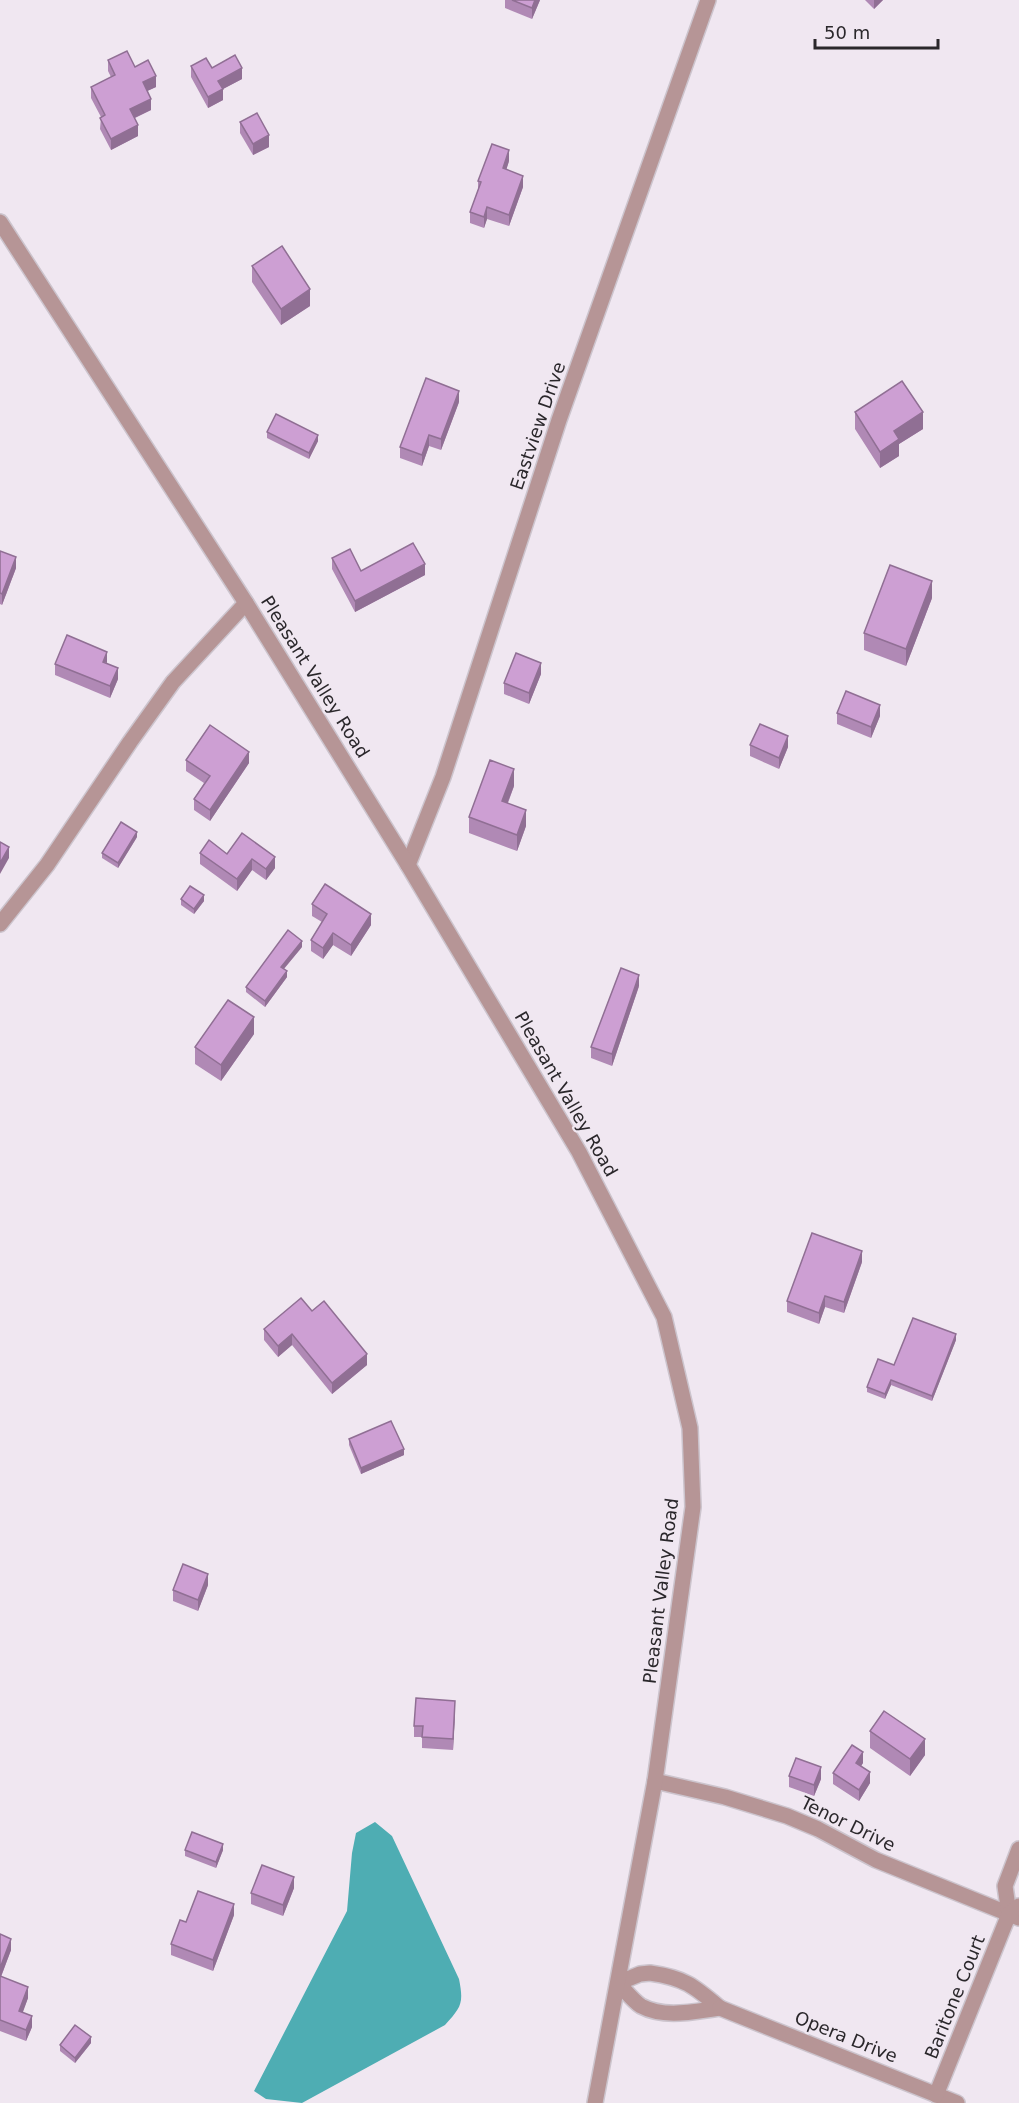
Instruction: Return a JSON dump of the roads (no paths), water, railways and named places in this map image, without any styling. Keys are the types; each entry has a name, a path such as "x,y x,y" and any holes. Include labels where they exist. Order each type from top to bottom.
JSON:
{"street":[{"name":"Eastview Drive","path":"408,865 443,777 559,420 708,0"},
{"name":"Pleasant Valley Road","path":"0,222 246,603 408,865 579,1152 664,1317 690,1428 693,1507 655,1781 595,2103"},
{"path":"0,924 47,866 129,742 173,682 246,603"},
{"name":"Tenor Drive","path":"655,1781 725,1797 787,1816 818,1829 876,1860 1016,1913"},
{"name":"Baritone Court","path":"936,2095 1016,1913 1005,1886 1019,1849"},
{"name":"Opera Drive","path":"720,2008 684,2013 651,2009 633,1999 618,1983 640,1974 671,1976 691,1985 720,2008 957,2103"}],"water":[{"path":"375,1822 392,1836 459,1979 460,2005 445,2025 302,2103 266,2099 254,2091 347,1911 356,1833"}]}
